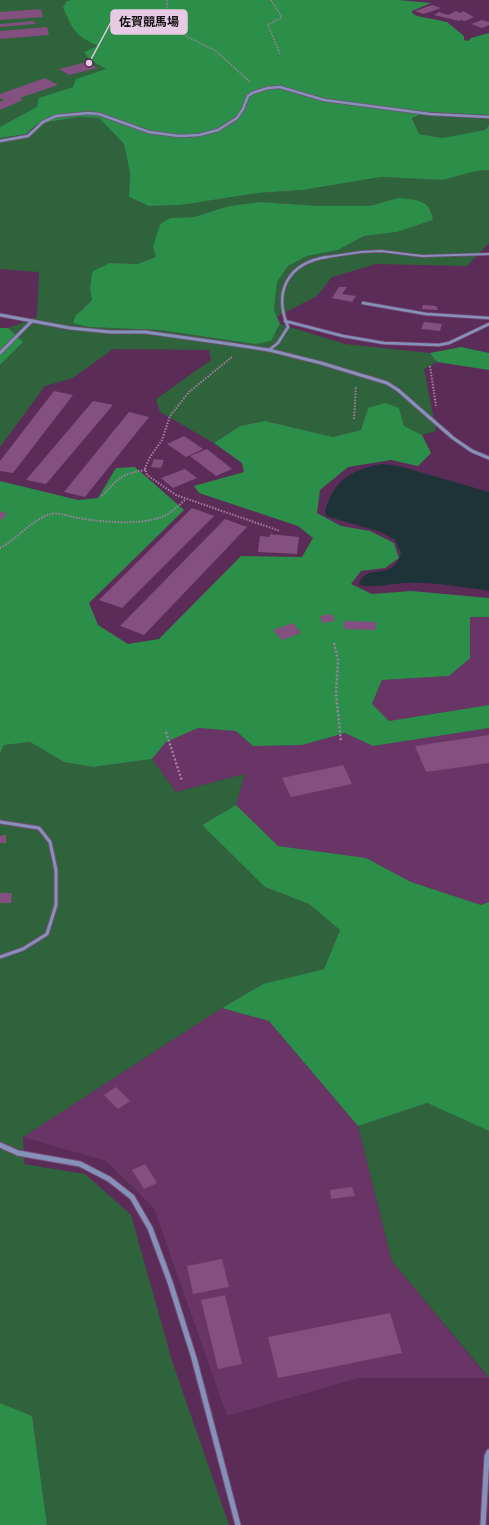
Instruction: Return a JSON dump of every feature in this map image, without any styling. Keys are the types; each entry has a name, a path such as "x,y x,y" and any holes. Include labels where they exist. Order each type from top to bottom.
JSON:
{"street":[{"path":"0,141 28,136 43,122 56,116 88,113 99,114 149,132 179,136 199,135 218,130 237,118 243,109 248,96 262,89 280,87 324,100 430,114 489,117"},
{"path":"0,315 70,328 110,332 145,332 245,346 268,350 360,375 387,383 398,390 453,438 472,451 489,458"},
{"path":"0,353 32,321"},
{"path":"0,1145 18,1153 80,1164 109,1180 132,1197 150,1228 170,1282 194,1358 238,1525"},
{"path":"483,1525 487,1456 489,1452"}],"lane":[{"path":"268,350 278,343 288,327 283,315 283,295 287,280 292,272 314,259 361,252 381,251 422,256 489,254"},
{"path":"363,303 426,314 489,318"},
{"path":"286,321 343,336 384,343 439,345 449,343 489,324"},
{"path":"0,822 39,828 50,842 56,870 56,904 47,934 23,949 0,957"}],"path":[{"path":"167,0 168,6 162,16 164,22 180,33 216,51 254,85 262,89"},
{"path":"271,0 282,17 268,24 280,54"},
{"path":"245,346 189,392 170,416 162,440 150,457 145,468 147,475 176,495 280,531"},
{"path":"430,366 435,404 438,410"},
{"path":"354,419 356,410 354,392 360,375"},
{"path":"102,496 121,476 132,472 146,470"},
{"path":"0,548 20,536 46,516 63,514 78,518 104,521 144,520 163,517 186,499"},
{"path":"334,643 338,660 336,694 341,742"},
{"path":"166,732 182,781"}],"shaded area":[{"path":"381,464 399,466 489,492 489,591 426,583 405,583 377,586 359,585 362,578 367,574 386,570 397,562 401,553 395,540 381,532 326,516 325,512 332,493 343,480 356,472"},
{"path":"470,617 489,617 489,705 389,721 372,705 382,680 449,676 470,658"},
{"path":"198,728 236,731 253,746 302,745 345,733 373,746 489,728 489,902 481,905 411,882 366,858 278,846 236,805 245,774 176,792 152,759 166,742"},
{"path":"222,1008 269,1021 358,1126 392,1261 488,1378 358,1378 227,1416 154,1208 106,1161 23,1137"}],"green space":[{"path":"0,0 71,0 67,1 171,45 0,133"},
{"path":"398,0 431,3 412,11 412,13 417,16 447,22 464,36 464,40 468,41 471,38 489,33 489,115 426,112 412,118 419,134 442,138 485,130 489,125 489,170 476,171 443,180 381,177 303,190 258,193 181,205 149,206 129,197 130,173 124,144 99,118 78,117 37,124 26,134 0,138 0,127 37,107 39,98 73,87 76,79 106,69 89,59 84,52 98,46 79,35 69,22 63,7 67,1"},
{"path":"426,112 489,115 489,125 485,130 442,138 419,134 412,117"},
{"path":"78,117 99,118 124,144 130,173 129,197 149,206 181,205 258,193 303,190 381,177 443,180 476,171 489,170 489,243 467,266 376,264 332,277 317,296 276,317 274,310 277,282 288,266 307,256 338,250 364,236 397,232 433,220 432,211 398,198 370,206 320,206 260,202 229,206 194,217 170,218 160,224 157,235 156,257 137,264 110,263 90,281 90,293 92,300 81,309 73,323 88,327 160,330 255,344 277,332 280,324 345,344 430,353 437,362 424,369 436,431 422,435 404,426 399,408 368,408 361,430 333,437 265,421 240,426 214,443 160,412 156,399 211,360 209,350 113,349 73,378 45,386 0,447 0,365 23,342 8,328 37,317 39,272 0,269 0,138 26,134 37,124"},
{"path":"398,198 416,200 426,204 432,213 433,220 397,232 364,236 338,250 307,256 288,266 277,282 274,310 280,324 271,341 255,344 160,330 88,327 73,323 76,315 92,300 90,286 93,271 110,263 137,264 156,257 153,247 160,224 170,218 194,217 229,206 260,202 320,206 370,206"},
{"path":"0,328 8,328 23,342 0,365"},
{"path":"461,347 489,353 489,370 437,362 430,353"},
{"path":"385,403 399,408 404,426 422,435 431,453 418,466 391,460 348,467 320,490 317,513 341,526 370,531 394,543 399,558 385,568 361,571 351,584 372,594 411,591 489,598 489,617 470,617 470,658 449,676 382,680 372,704 389,721 489,705 489,728 373,746 345,733 302,745 253,746 236,731 198,728 166,742 152,759 93,767 64,762 30,742 4,745 0,753 0,481 78,500 98,498 116,468 135,467 184,510 89,603 98,625 128,644 159,639 241,556 302,557 313,538 298,526 199,493 194,486 244,472 242,463 214,443 240,426 265,421 333,437 361,430 368,408"},
{"path":"30,742 64,762 93,767 152,759 176,792 245,774 236,805 202,825 265,887 309,904 340,930 324,969 263,984 222,1008 23,1137 24,1164 85,1174 131,1215 172,1361 229,1525 47,1525 32,1416 0,1403 0,753 4,745"},
{"path":"236,805 278,846 366,858 411,882 481,905 489,902 489,1131 427,1103 358,1126 269,1021 222,1008 263,984 324,969 340,930 309,904 265,887 202,825"},
{"path":"427,1103 489,1131 489,1378 392,1261 358,1126"},
{"path":"0,1403 32,1416 47,1525 0,1525"}],"building":[{"path":"432,5 441,8 424,14 415,11"},
{"path":"41,9 43,17 0,20 0,12"},
{"path":"456,11 460,13 463,11 474,17 465,21 459,21 434,15 439,12 448,15"},
{"path":"482,20 489,22 489,25 482,28 471,24"},
{"path":"34,21 35,24 0,27 0,24"},
{"path":"47,27 49,35 0,39 0,31"},
{"path":"87,62 97,68 69,75 59,69"},
{"path":"45,78 58,85 20,98 23,100 0,110 0,102 4,100 0,98 0,94"},
{"path":"339,287 347,287 342,294 356,296 352,302 332,298"},
{"path":"423,305 436,306 438,310 422,309"},
{"path":"424,322 442,324 440,331 421,329"},
{"path":"54,391 73,395 13,473 0,471 0,461"},
{"path":"93,401 113,405 46,484 26,480"},
{"path":"129,412 149,417 85,497 64,492"},
{"path":"184,436 203,449 186,457 167,444"},
{"path":"207,449 232,469 216,476 190,456"},
{"path":"154,459 164,460 161,468 151,467"},
{"path":"185,469 197,478 173,488 161,478"},
{"path":"192,508 214,516 122,608 99,600"},
{"path":"0,511 7,514 0,521"},
{"path":"225,519 247,527 144,635 120,626"},
{"path":"270,534 299,537 297,554 258,552 260,536 270,537"},
{"path":"332,614 335,621 322,623 320,616"},
{"path":"344,621 376,622 376,630 344,629"},
{"path":"293,623 301,633 282,640 273,630"},
{"path":"489,735 489,763 426,772 415,746"},
{"path":"343,765 352,784 291,797 282,778"},
{"path":"6,835 6,843 0,843 0,836"},
{"path":"0,893 12,893 11,903 0,903"},
{"path":"116,1087 130,1101 118,1109 104,1095"},
{"path":"145,1164 157,1183 144,1189 132,1170"},
{"path":"352,1187 355,1196 331,1199 330,1190"},
{"path":"222,1259 229,1287 193,1294 187,1266"},
{"path":"225,1295 242,1364 218,1369 201,1300"},
{"path":"390,1313 402,1353 278,1378 268,1337"}],"place":[{"name":"佐賀競馬場","path":"89,63"}]}
